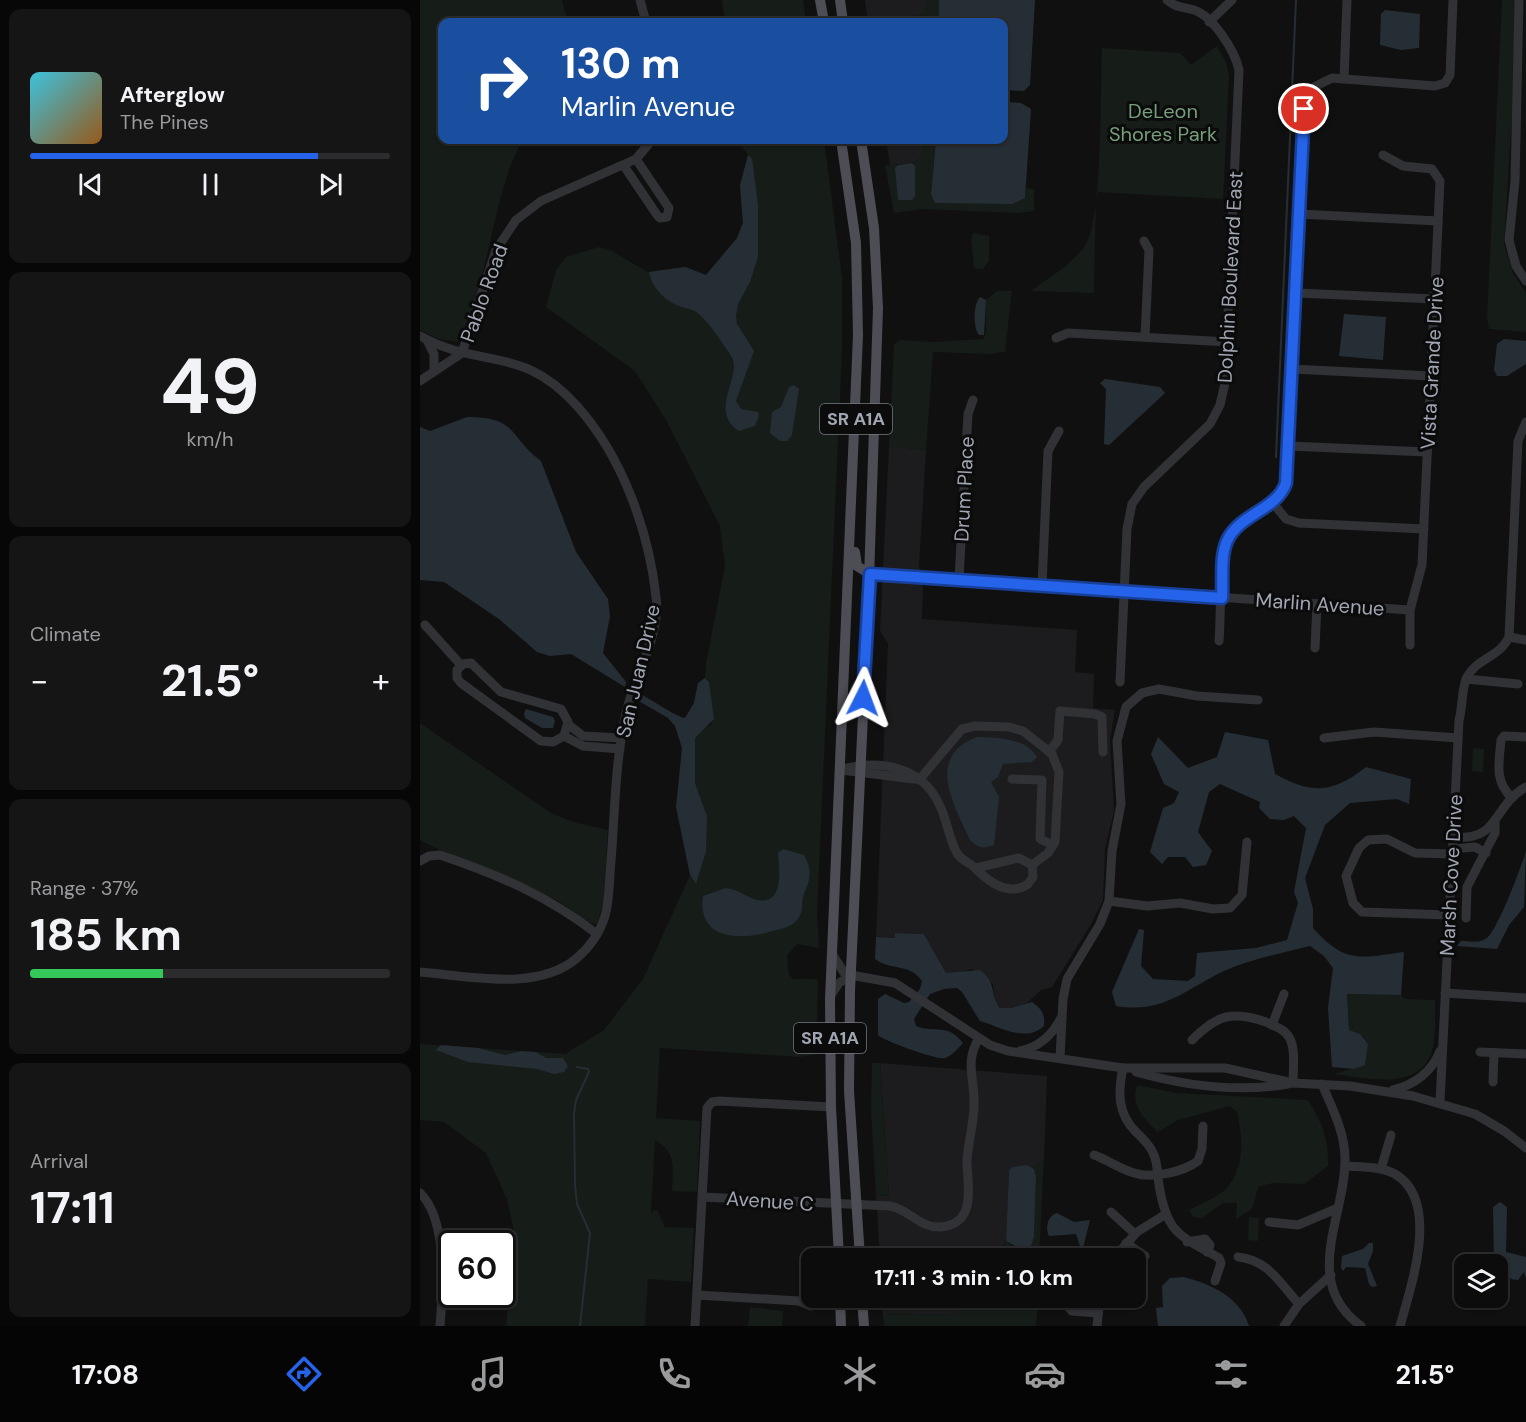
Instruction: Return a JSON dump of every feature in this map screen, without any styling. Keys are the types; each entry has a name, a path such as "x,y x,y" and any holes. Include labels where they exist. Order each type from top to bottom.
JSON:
{"main road":[{"path":"820,0 823,18"},
{"path":"840,0 842,18"},
{"name":"SR A1A","path":"839,1248 831,1107 830,996 854,460 858,282 841,144"},
{"name":"SR A1A","path":"859,1248 849,1091 850,976 870,574 878,308 874,228 862,144"},
{"path":"848,598 853,585 870,574 857,566 854,556 858,478 854,460"},
{"path":"840,1308 841,1326"},
{"path":"863,1308 864,1326"}],"street":[{"path":"640,0 645,18"},
{"path":"1167,0 1174,6 1200,13 1209,22 1232,0"},
{"path":"1344,79 1347,0"},
{"path":"1219,641 1226,542 1246,519 1282,493 1286,483 1306,100 1320,82 1332,78 1435,86 1445,84 1450,75 1454,0"},
{"path":"1520,0 1521,145 1509,240 1511,253 1526,281"},
{"name":"Dolphin Boulevard East","path":"1120,682 1128,521 1132,504 1144,487 1200,435 1213,418 1224,391 1239,70 1230,46 1209,22"},
{"name":"Pablo Road","path":"420,381 462,353 496,250 516,220 541,201 624,166 636,159 649,144"},
{"name":"Vista Grande Drive","path":"1383,155 1403,166 1436,171 1440,181 1422,565 1410,610 1410,645"},
{"path":"624,166 657,215 660,218 667,217 669,208 636,159"},
{"path":"1299,214 1438,221"},
{"path":"1144,241 1149,250 1145,337"},
{"path":"1296,293 1435,299"},
{"path":"1056,338 1068,333 1228,342"},
{"name":"Pablo Road","path":"423,338 434,354 434,370"},
{"name":"San Juan Drive","path":"420,972 518,979 542,977 573,962 597,934 607,905 620,744 627,707 650,642 657,598 646,545 623,479 592,424 552,381 535,370 510,361 462,353 423,338"},
{"path":"1292,369 1431,376"},
{"name":"Drum Place","path":"959,579 968,414 973,400"},
{"path":"1466,679 1475,667 1501,650 1509,637 1518,441 1526,422"},
{"path":"1042,585 1048,451 1059,431"},
{"path":"1289,446 1427,452"},
{"path":"1272,502 1286,519 1299,523 1424,529"},
{"name":"Marlin Avenue","path":"870,574 1410,610"},
{"path":"1315,648 1317,604"},
{"path":"425,626 461,665"},
{"path":"1509,637 1526,640"},
{"path":"461,665 474,664 501,692 559,707 567,715 569,725 591,742"},
{"path":"461,665 457,674 459,681 541,741 551,743 564,736 569,725"},
{"path":"1466,679 1518,684"},
{"name":"Marsh Cove Drive","path":"1440,1102 1458,738 1466,679"},
{"path":"1060,1058 1067,979 1100,924 1109,901 1112,851 1121,804 1117,741 1126,707 1142,693 1159,689 1197,696 1258,700"},
{"path":"490,705 501,692"},
{"path":"1049,752 1058,740 1060,711 1095,714 1102,717 1103,752"},
{"path":"919,780 953,737 968,727 1016,728 1049,752 1056,760 1059,772 1056,836 1048,853 1032,865"},
{"path":"1324,738 1374,732 1458,738"},
{"path":"564,736 578,744 591,742 620,744"},
{"path":"1512,798 1503,790 1499,778 1501,740 1504,736 1526,737"},
{"path":"840,770 859,769 919,780 939,802 959,858 976,868 990,882 1018,888 1031,881 1034,872 1032,865 1025,859 1015,859 976,868"},
{"path":"1012,779 1042,780 1040,839 1053,845"},
{"path":"1476,848 1477,837 1495,820 1512,798 1526,787"},
{"path":"1466,918 1467,887 1495,833 1495,820"},
{"path":"1453,837 1477,837"},
{"path":"1449,915 1362,912 1353,903 1346,876 1359,848 1374,838 1387,839 1415,853 1452,852 1476,848 1486,853"},
{"path":"1109,901 1147,906 1180,903 1214,909 1230,908 1242,895 1247,842"},
{"path":"420,861 429,856 440,855 522,888 552,901 597,934"},
{"path":"832,954 842,971 850,976 886,980 913,993 979,1038 1000,1049 1123,1068 1200,1086 1241,1088 1293,1083 1388,1091 1440,1102 1490,1122 1526,1148"},
{"path":"830,996 839,983 850,976"},
{"path":"1445,993 1526,998"},
{"path":"1272,1025 1284,994"},
{"path":"1016,1052 1041,1043 1051,1034 1062,1016"},
{"path":"1192,1040 1209,1023 1224,1017 1245,1016 1272,1025 1285,1032 1291,1041 1293,1083"},
{"name":"Avenue C","path":"702,1197 898,1208 924,1225 933,1227 949,1225 963,1215 970,1197 967,1161 974,1105 970,1062 972,1049 979,1038"},
{"name":"Marsh Cove Drive","path":"1388,1091 1408,1085 1424,1074 1436,1060 1443,1043"},
{"path":"1480,1052 1526,1054"},
{"path":"1493,1082 1494,1053"},
{"path":"1123,1068 1205,1066 1246,1071 1293,1083"},
{"path":"1123,1068 1119,1092 1122,1112 1130,1126 1153,1152 1166,1214 1174,1229 1187,1242 1219,1258 1221,1263 1215,1281"},
{"path":"1322,1084 1340,1129 1345,1166 1330,1238 1331,1275 1339,1302 1361,1326"},
{"path":"695,1326 706,1112 712,1102 831,1107"},
{"path":"1094,1155 1135,1174 1157,1175 1198,1161 1202,1149 1203,1125"},
{"path":"1382,1169 1391,1135"},
{"path":"1345,1166 1382,1169 1395,1174 1408,1186 1416,1199 1419,1212 1416,1265 1400,1326"},
{"path":"420,1193 430,1203 438,1232 442,1295 440,1326"},
{"path":"1269,1222 1298,1225 1338,1208"},
{"path":"1111,1212 1135,1234"},
{"path":"1122,1248 1135,1234 1166,1214"},
{"path":"1126,1243 1133,1248"},
{"path":"1238,1257 1254,1260 1265,1266 1299,1304"},
{"path":"1284,1326 1299,1304 1331,1275"},
{"path":"697,1295 801,1302"},
{"path":"1069,1308 1072,1311 1098,1313"},
{"path":"1097,1326 1099,1308"}],"shaded area":[{"path":"865,0 927,0 924,14 904,18 867,18"},
{"path":"939,0 1035,0 1030,85 1024,91 1008,90 1008,18 939,18"},
{"path":"1385,10 1420,14 1419,48 1401,50 1380,45 1381,14"},
{"path":"1008,102 1021,103 1031,109 1025,198 1012,204 935,203 931,194 936,144 1008,144"},
{"path":"887,144 922,144 922,157 912,163 890,165"},
{"path":"748,155 752,159 758,205 758,257 750,282 738,304 736,316 737,324 754,351 736,401 741,409 758,412 759,416 755,426 739,431 730,422 726,413 726,403 734,372 734,362 730,354 699,314 676,305 661,294 653,284 649,272 685,267 706,275 737,238 743,223 740,185"},
{"path":"912,163 915,166 915,196 912,200 898,200 895,168 898,165"},
{"path":"980,297 986,300 984,335 979,335 975,322 976,305"},
{"path":"1344,314 1386,317 1383,360 1339,356"},
{"path":"1504,339 1526,341 1526,364 1507,376 1497,376 1494,370 1497,344"},
{"path":"1105,379 1160,387 1165,393 1109,445 1104,444 1106,389 1100,383"},
{"path":"794,385 799,389 792,435 787,441 780,441 770,433 772,412 781,407 789,387"},
{"path":"467,417 496,420 505,425 541,461 576,552 608,599 610,616 603,653 626,682 625,687 571,654 550,656 537,652 499,619 444,582 420,580 420,427 430,431"},
{"path":"889,446 926,450 919,567 923,587 922,619 1077,630 1075,672 1094,674 1093,708 1115,710 1110,739 1114,811 1105,849 1103,900 1090,926 1052,987 1041,990 1027,1003 1011,1008 1001,1008 995,1002 993,984 972,969 954,974 946,973 924,934 895,933 895,938 876,937 888,644 880,631"},
{"path":"705,678 709,682 714,719 695,738 695,783 707,816 706,851 696,884 690,875 676,807 682,748 675,726 668,718 637,700 640,694 685,718 694,703 698,683"},
{"path":"526,709 553,717 555,721 553,728 542,728 525,718"},
{"path":"1225,732 1268,740 1275,774 1288,781 1311,788 1332,786 1354,776 1366,767 1411,779 1409,804 1397,799 1350,803 1325,825 1305,878 1313,909 1313,928 1324,940 1344,953 1354,956 1404,952 1401,995 1347,994 1349,1030 1360,1034 1368,1044 1365,1065 1354,1069 1332,1067 1328,1008 1333,968 1324,956 1310,946 1234,967 1173,999 1147,1007 1116,1006 1112,992 1139,929 1144,930 1141,966 1153,979 1188,981 1195,976 1197,953 1256,948 1287,940 1298,903 1294,892 1306,828 1294,816 1284,820 1270,819 1259,808 1260,802 1220,784 1209,792 1198,832 1212,851 1206,865 1193,867 1185,857 1168,857 1162,864 1150,852 1163,808 1174,803 1179,792 1164,784 1151,754 1158,737 1188,768 1217,757"},
{"path":"977,737 1001,738 1018,742 1026,746 1037,757 1032,762 1003,764 998,777 991,782 999,797 994,845 984,847 970,840 957,812 948,783 951,757 961,746"},
{"path":"783,849 804,855 810,870 801,913 797,920 782,928 748,936 724,934 715,930 707,922 703,911 703,896 726,888 757,900 772,897 778,884 778,853"},
{"path":"1526,851 1524,907 1509,925 1497,949 1457,946 1461,941 1482,941 1493,931"},
{"path":"895,933 924,934 946,973 980,970 989,980 1000,1008 1011,1008 1032,1002 1042,1012 1044,1026 1037,1031 1021,1033 1004,1030 980,1021 962,992 957,988 944,989 930,994 914,1019 916,1026 946,1031 963,1043 950,1056 940,1058 932,1056 910,1050 882,1038 878,1035 878,999 885,994 904,1003 909,1002 920,989 922,981 906,969 887,965 875,959 876,937 895,938"},
{"path":"441,1045 478,1048 505,1055 521,1051 536,1052 546,1058 563,1058 568,1066 564,1072 554,1074 537,1069 468,1062 436,1050"},
{"path":"880,1063 1047,1076 1044,1158 1034,1169 1027,1165 1009,1170 1006,1241 1002,1248 879,1248 876,1195 889,1196"},
{"path":"1027,1165 1034,1169 1036,1176 1034,1237 1031,1246 1027,1248 1019,1248 1006,1241 1009,1170 1013,1167"},
{"path":"1500,1202 1507,1207 1506,1252 1526,1257 1526,1279 1524,1272 1518,1280 1511,1279 1508,1272 1508,1254 1494,1254 1493,1207"},
{"path":"1057,1213 1074,1222 1090,1220 1083,1248 1081,1248 1076,1234 1049,1236 1048,1222"},
{"path":"1369,1243 1373,1243 1373,1251 1368,1264 1377,1286 1372,1287 1365,1268 1346,1267 1343,1271 1341,1268 1342,1256 1363,1249"},
{"path":"1184,1277 1223,1293 1239,1307 1249,1326 1158,1326 1156,1308 1163,1307 1162,1286 1170,1278"},
{"path":"883,1308 960,1308 959,1312 950,1315 888,1313 883,1317"}],"green space":[{"path":"420,0 562,0 567,18 438,18 438,144 520,144 503,189 477,293 458,342 439,339 420,330"},
{"path":"722,0 803,0 805,18 724,18"},
{"path":"927,0 939,0 939,18 904,18 924,14"},
{"path":"1502,0 1515,0 1512,114 1504,244 1513,273 1526,293 1526,332 1489,329 1487,318"},
{"name":"DeLeon Shores Park","path":"1217,46 1226,62 1229,77 1223,199 1097,192 1102,48 1180,53 1191,65"},
{"path":"741,144 825,144 842,278 842,350 817,914 819,948 797,944 787,956 789,975 793,979 818,981 816,1054 800,1057 660,1048 656,1118 700,1121 697,1192 672,1191 673,1168 670,1156 667,1150 655,1140 651,1213 654,1210 658,1211 665,1227 694,1228 691,1282 648,1279 645,1326 506,1326 508,1308 516,1308 516,1230 514,1230 507,1199 486,1153 444,1122 420,1120 420,1044 565,1054 604,1030 643,979 690,875 695,884 707,816 695,783 695,738 700,731 712,724 709,682 705,678 706,664 725,566 720,526 666,420 635,371 546,307 556,270 566,257 599,247 612,251 648,272 685,267 706,275 737,238 743,223 740,185 748,155"},
{"path":"922,144 936,144 931,194 1025,198 1026,188 1034,189 1034,211 1019,213 922,209 894,213 885,165 898,165 895,168 915,166 912,163 922,157"},
{"path":"1096,203 1094,293 1031,291 1068,264 1081,251 1091,229"},
{"path":"973,233 989,236 989,261 983,269 974,268 971,240"},
{"path":"997,291 1012,291 1005,352 988,354 933,352 926,450 889,446 894,344 901,340 933,342 983,339 986,333 986,300"},
{"path":"420,723 551,813 573,822 608,830 604,900 597,924 582,918 558,901 420,840"},
{"path":"1473,748 1484,749 1483,772 1472,771"},
{"path":"1347,994 1401,995 1405,999 1435,1000 1434,1041 1427,1062 1418,1071 1406,1077 1392,1079 1333,1074 1365,1065 1368,1044 1360,1034 1349,1031"},
{"path":"872,1063 880,1063 889,1196 876,1195 871,1110"},
{"path":"1137,1085 1176,1093 1308,1100 1324,1132 1328,1166 1304,1184 1273,1183 1258,1187 1252,1209 1236,1219 1237,1203 1223,1203 1202,1218 1193,1217 1189,1210 1226,1189 1237,1171 1241,1142 1237,1112 1230,1106 1178,1120 1158,1132 1143,1117 1137,1105 1135,1092"},
{"path":"1044,1158 1040,1248 1002,1248 1006,1241 1014,1247 1031,1246 1034,1237 1036,1176 1034,1169"},
{"path":"1249,1217 1259,1218 1258,1241 1248,1240"},
{"path":"750,1307 783,1311 782,1326 748,1326"},
{"path":"959,1308 1037,1308 1036,1326 884,1326 883,1317 887,1313 950,1315 958,1312"}],"waterway":[{"path":"1276,457 1296,0"},
{"path":"577,1067 588,1069 589,1072 576,1100 574,1113 577,1204 590,1233 580,1326"}],"route":[{"path":"863,698 870,574 1222,598 1226,542 1246,519 1278,497 1286,483 1304,109"}]}
